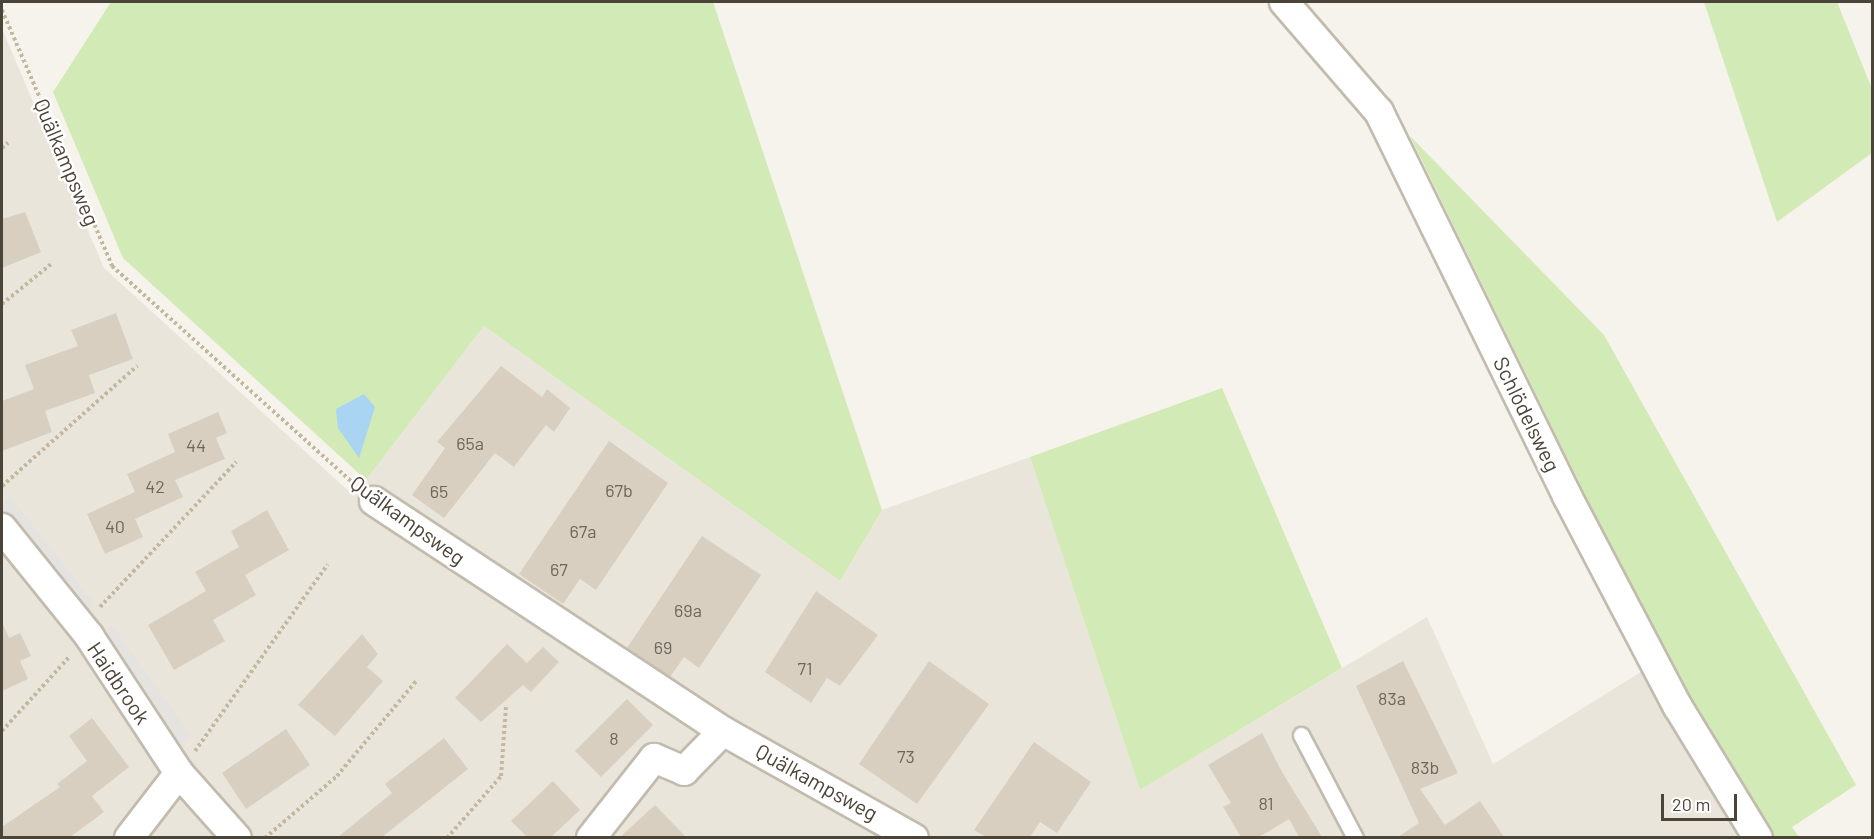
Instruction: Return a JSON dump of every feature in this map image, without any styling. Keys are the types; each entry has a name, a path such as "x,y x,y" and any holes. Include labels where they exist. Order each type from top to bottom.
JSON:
{"street":[{"name":"Schlödelsweg","path":"1284,2 1379,111 1567,496 1678,707 1758,837"},
{"name":"Quälkampsweg","path":"374,501 723,731 914,837"},
{"name":"Haidbrook","path":"2,528 88,636 179,773 237,837"},
{"path":"591,837 654,758 684,771 723,731"},
{"path":"129,837 179,773"}],"lane":[{"path":"1301,735 1355,837"}],"path":[{"name":"Quälkampsweg","path":"2,10 112,266 374,501"},
{"path":"2,148 8,142"},
{"path":"2,304 51,264"},
{"path":"2,486 138,366"},
{"path":"2,731 88,636 98,608 236,462"},
{"path":"179,773 328,564"},
{"path":"265,837 337,776 417,680"},
{"path":"447,837 501,776 506,707"}],"shaded area":[{"path":"2,29 104,268 354,496 484,326 840,581 882,510 1030,457 1140,790 1427,617 1493,764 1644,670 1752,837 2,837"},
{"path":"11,497 95,604 80,616 2,517 2,504"},
{"path":"112,625 192,736 176,747 96,636"}],"green space":[{"path":"111,2 713,2 882,510 840,581 484,326 366,480 123,258 53,92"},
{"path":"1704,2 1837,2 1872,89 1872,153 1777,222"},
{"path":"1410,136 1604,335 1856,785 1792,827 1799,837 1772,837 1665,659"},
{"path":"1222,388 1342,668 1140,790 1030,457"}],"water":[{"path":"364,394 375,407 359,458 338,428 336,409"}],"building":[{"path":"25,212 41,252 2,268 2,219"},
{"path":"116,313 133,359 89,375 95,393 45,411 52,432 2,451 2,401 34,389 25,365 78,346 71,330"},
{"path":"501,366 542,397 547,389 570,408 554,432 546,425 514,467 495,453 444,518 412,495 445,448 437,442"},
{"path":"218,412 227,433 216,438 225,459 175,480 183,497 135,519 143,537 105,554 87,514 135,492 127,474 175,452 168,434"},
{"path":"609,441 668,483 596,590 580,579 563,604 519,574"},
{"path":"267,510 289,550 245,575 256,595 213,620 225,641 174,670 148,625 206,591 195,572 239,547 231,531"},
{"path":"702,536 761,575 699,668 684,657 670,677 627,648"},
{"path":"816,591 878,635 840,686 827,678 811,703 765,672"},
{"path":"2,622 9,638 20,633 31,656 20,661 28,679 2,691"},
{"path":"362,634 378,654 367,667 383,681 335,736 298,705"},
{"path":"507,644 527,663 543,647 559,662 531,692 523,685 481,722 455,698"},
{"path":"929,661 989,704 917,804 859,764"},
{"path":"1403,661 1458,773 1420,789 1445,825 1480,801 1504,837 1398,837 1419,823 1356,686"},
{"path":"627,699 653,725 601,777 575,751"},
{"path":"92,718 129,767 92,796 104,812 70,837 2,837 2,827 60,787 57,784 87,761 69,736"},
{"path":"286,729 310,765 246,809 222,773"},
{"path":"1262,733 1282,772 1322,837 1299,837 1289,819 1259,837 1241,837 1223,807 1231,803 1208,765"},
{"path":"444,738 468,769 382,837 338,837 392,793 385,784"},
{"path":"1034,742 1091,782 1057,833 1040,822 1030,837 986,837 974,830"},
{"path":"553,781 580,810 551,837 527,837 511,821"},
{"path":"655,805 686,837 620,837"}]}
